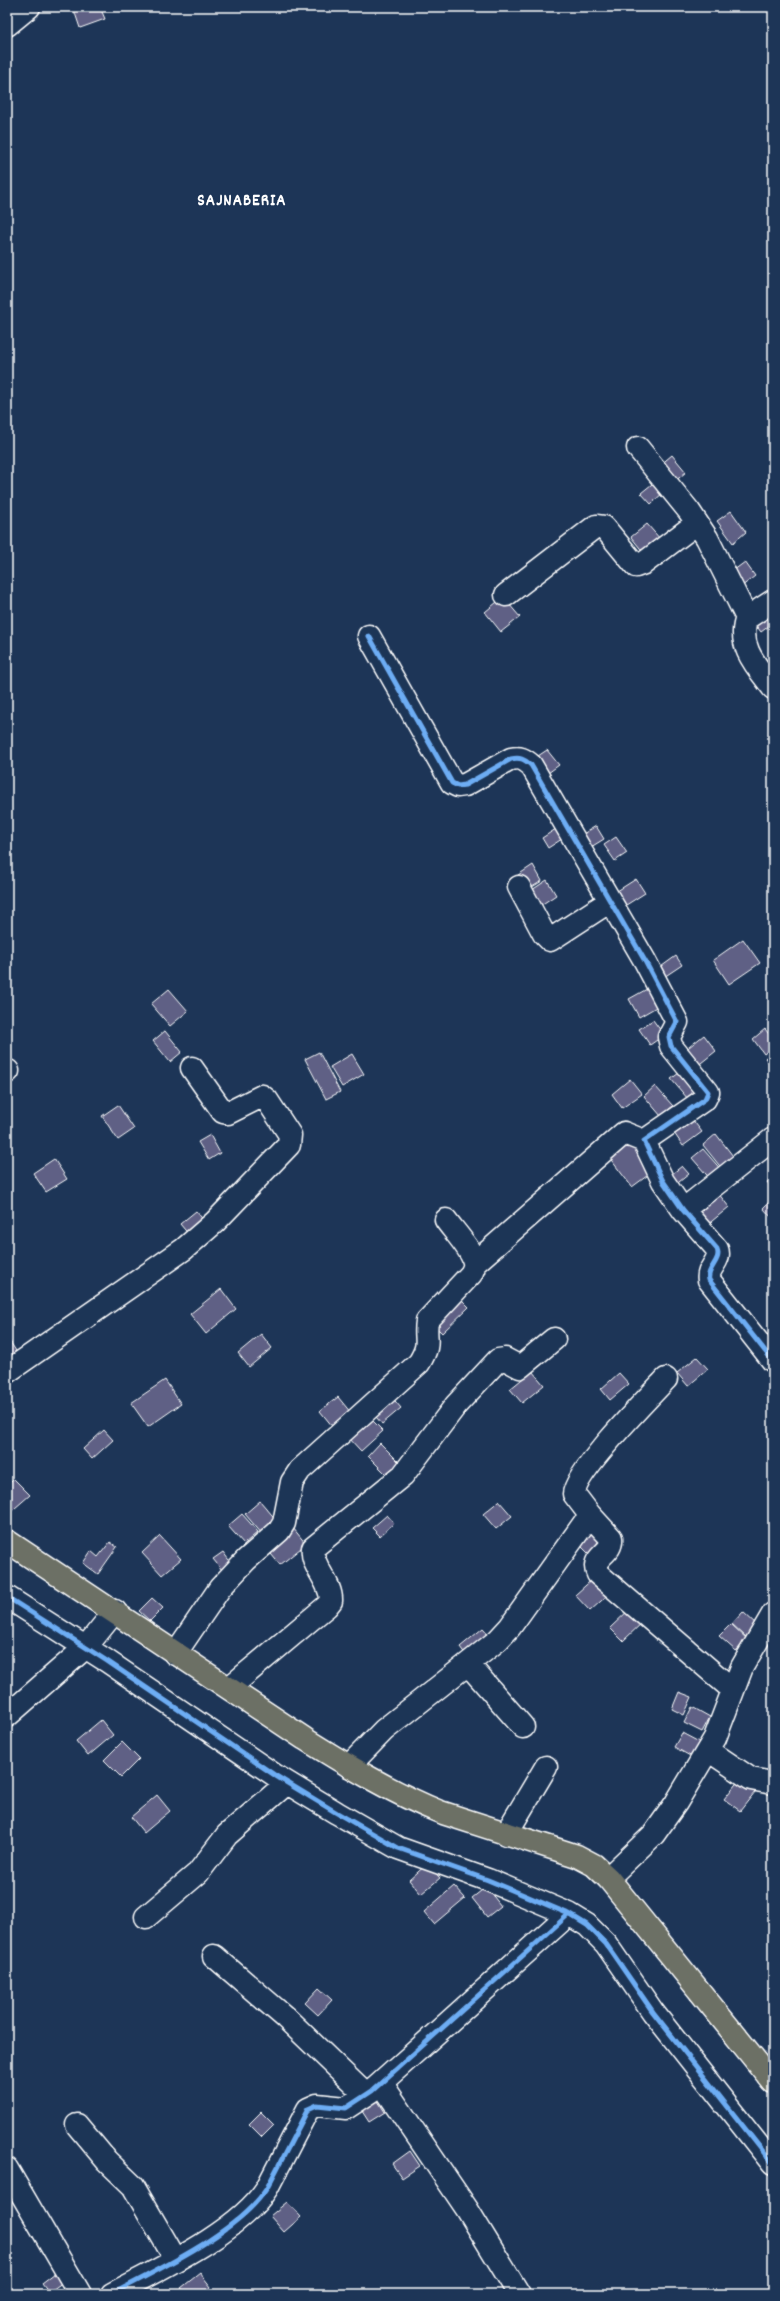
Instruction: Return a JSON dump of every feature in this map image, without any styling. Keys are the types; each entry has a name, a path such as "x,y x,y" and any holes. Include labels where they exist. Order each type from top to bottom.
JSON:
{"main road":[{"path":"7,1541 100,1629 175,1654 349,1766 418,1803 506,1834 577,1856 594,1865 608,1878 773,2082"}],"street":[{"path":"7,25 29,7"},
{"path":"638,448 697,523 747,618"},
{"path":"506,595 596,526 604,527 632,563 639,565 697,523"},
{"path":"773,601 747,618 743,628 745,645 754,663 773,688"},
{"path":"369,636 452,782 458,786 465,785 511,759 518,757 531,765 645,961 677,1022 669,1037 671,1046 708,1092 705,1099 644,1142"},
{"path":"519,886 544,934 550,940 610,901"},
{"path":"7,1372 184,1249 215,1222 289,1145 290,1135 267,1100 262,1096 228,1113 223,1112 192,1068"},
{"path":"474,1261 475,1263 624,1133 644,1142 663,1181 683,1210 718,1249 718,1257 710,1271 709,1280 773,1361"},
{"path":"683,1210 773,1139"},
{"path":"175,1654 220,1588 246,1560 279,1531 287,1513 291,1486 300,1470 419,1362 428,1344 427,1321 471,1274 475,1267 474,1261 446,1220"},
{"path":"229,1688 327,1606 331,1601 329,1590 314,1558 313,1548 403,1475 456,1405 498,1360 506,1360 520,1368 554,1339"},
{"path":"666,1379 610,1440 578,1482 574,1494 590,1515 611,1538 608,1550 596,1561 595,1568 598,1574 734,1690"},
{"path":"349,1766 384,1730 498,1640 521,1615 590,1515"},
{"path":"7,1596 100,1629 287,1783 398,1848 488,1880 569,1914 588,1925 606,1944 653,2012 773,2164"},
{"path":"608,1878 654,1834 676,1803 715,1738 742,1667 773,1614"},
{"path":"7,1716 100,1629"},
{"path":"468,1664 523,1727"},
{"path":"708,1750 751,1779 773,1783"},
{"path":"506,1834 546,1767"},
{"path":"146,1917 198,1873 227,1834 287,1783"},
{"path":"112,2294 194,2250 244,2214 260,2198 308,2108 317,2105 346,2108 374,2089 569,1914"},
{"path":"214,1956 286,2018 374,2089 467,2209 519,2294"},
{"path":"77,2125 107,2161 122,2173 134,2186 176,2260"},
{"path":"7,2169 13,2194 80,2294"}],"building":[{"path":"73,7 100,7 105,19 80,28"},
{"path":"672,455 686,472 673,483 659,466"},
{"path":"657,480 666,490 651,504 641,493"},
{"path":"731,511 746,532 733,543 717,521"},
{"path":"647,524 661,540 644,553 631,537"},
{"path":"745,562 755,576 741,587 730,573"},
{"path":"503,597 520,617 501,632 485,612"},
{"path":"764,611 773,623 761,632 752,620"},
{"path":"547,750 559,765 544,776 532,760"},
{"path":"596,826 604,839 591,847 583,834"},
{"path":"559,827 565,837 548,848 542,838"},
{"path":"616,837 627,853 615,861 604,845"},
{"path":"533,865 542,881 524,892 515,877"},
{"path":"636,879 645,893 623,907 614,893"},
{"path":"547,880 556,895 535,909 526,894"},
{"path":"743,939 760,963 729,984 713,960"},
{"path":"676,956 682,965 664,977 658,969"},
{"path":"656,984 665,1002 639,1017 629,999"},
{"path":"169,989 188,1011 170,1026 151,1004"},
{"path":"653,1020 664,1035 650,1045 639,1029"},
{"path":"765,1029 773,1039 773,1047 764,1054 753,1039"},
{"path":"165,1031 182,1052 170,1062 153,1041"},
{"path":"704,1035 716,1051 696,1067 684,1051"},
{"path":"773,1051 773,1068 765,1058"},
{"path":"319,1052 340,1092 326,1099 305,1059"},
{"path":"352,1054 364,1074 342,1087 330,1067"},
{"path":"687,1067 703,1086 688,1099 671,1079"},
{"path":"630,1079 642,1094 622,1108 612,1094"},
{"path":"655,1086 673,1106 661,1116 644,1096"},
{"path":"118,1105 134,1129 118,1140 102,1116"},
{"path":"692,1119 702,1132 683,1146 674,1133"},
{"path":"716,1134 736,1160 723,1170 703,1145"},
{"path":"210,1135 220,1153 209,1160 198,1142"},
{"path":"628,1135 655,1170 632,1187 605,1152"},
{"path":"703,1149 723,1172 712,1181 692,1158"},
{"path":"54,1159 67,1179 46,1192 33,1173"},
{"path":"682,1166 689,1174 674,1186 667,1178"},
{"path":"773,1177 773,1189 767,1182"},
{"path":"715,1189 729,1207 706,1226 692,1207"},
{"path":"773,1198 773,1219 763,1208"},
{"path":"196,1211 206,1223 190,1236 180,1224"},
{"path":"221,1289 236,1309 206,1334 190,1314"},
{"path":"459,1297 469,1307 442,1333 432,1323"},
{"path":"261,1334 272,1348 249,1367 238,1353"},
{"path":"7,1337 16,1351 7,1357"},
{"path":"697,1357 708,1369 688,1386 677,1373"},
{"path":"532,1371 544,1385 522,1403 510,1389"},
{"path":"619,1373 629,1384 610,1400 601,1389"},
{"path":"165,1380 181,1404 148,1427 131,1403"},
{"path":"390,1395 401,1408 382,1424 371,1411"},
{"path":"338,1397 351,1413 333,1427 320,1411"},
{"path":"369,1417 383,1431 361,1451 348,1437"},
{"path":"104,1430 113,1440 92,1459 83,1449"},
{"path":"380,1443 405,1468 393,1481 368,1456"},
{"path":"14,1479 30,1495 7,1515 7,1486"},
{"path":"260,1501 278,1522 263,1535 245,1514"},
{"path":"499,1501 512,1516 496,1529 483,1514"},
{"path":"242,1514 258,1532 244,1544 228,1526"},
{"path":"387,1515 394,1523 380,1536 372,1528"},
{"path":"293,1528 306,1544 280,1565 267,1549"},
{"path":"593,1530 605,1542 591,1556 579,1544"},
{"path":"160,1536 181,1559 162,1575 142,1553"},
{"path":"110,1542 117,1547 98,1574 83,1563 91,1551 98,1557"},
{"path":"223,1552 231,1563 222,1570 213,1559"},
{"path":"596,1576 611,1592 590,1611 575,1595"},
{"path":"152,1598 163,1608 150,1621 139,1611"},
{"path":"632,1607 645,1620 623,1641 610,1628"},
{"path":"743,1612 757,1625 746,1637 732,1624"},
{"path":"731,1624 747,1639 736,1651 719,1636"},
{"path":"483,1628 493,1639 469,1659 460,1647"},
{"path":"679,1692 692,1697 684,1715 672,1709"},
{"path":"692,1707 710,1717 702,1732 684,1723"},
{"path":"101,1720 113,1735 88,1756 76,1741"},
{"path":"682,1733 699,1742 692,1757 674,1747"},
{"path":"122,1742 139,1759 121,1777 104,1760"},
{"path":"739,1780 755,1792 740,1811 724,1799"},
{"path":"157,1795 170,1811 144,1833 131,1817"},
{"path":"427,1864 440,1878 421,1894 409,1880"},
{"path":"454,1886 465,1898 434,1924 424,1912"},
{"path":"486,1887 501,1906 487,1917 472,1898"},
{"path":"319,1988 332,2000 318,2015 305,2003"},
{"path":"376,2098 385,2112 369,2122 360,2108"},
{"path":"261,2112 274,2125 262,2137 249,2124"},
{"path":"410,2151 420,2166 402,2178 392,2164"},
{"path":"287,2202 301,2217 284,2232 270,2216"},
{"path":"59,2270 66,2280 49,2292 42,2283"},
{"path":"200,2273 211,2287 203,2294 185,2294 181,2288"}],"cycle path":[{"path":"369,636 452,783 458,786 465,785 511,759 522,759 531,765 645,961 677,1022 669,1037 671,1046 708,1092 705,1099 644,1141 663,1181 683,1210 717,1249 718,1253 716,1261 710,1272 709,1280 773,1361"},
{"path":"7,1597 107,1661 276,1776 398,1848 488,1880 569,1914 587,1925 606,1944 653,2012 773,2164"},
{"path":"112,2294 197,2248 238,2220 267,2188 308,2109 317,2105 346,2108 372,2091 569,1914"}],"district":[{"name":"SAJNABERIA","path":"242,202"}]}
